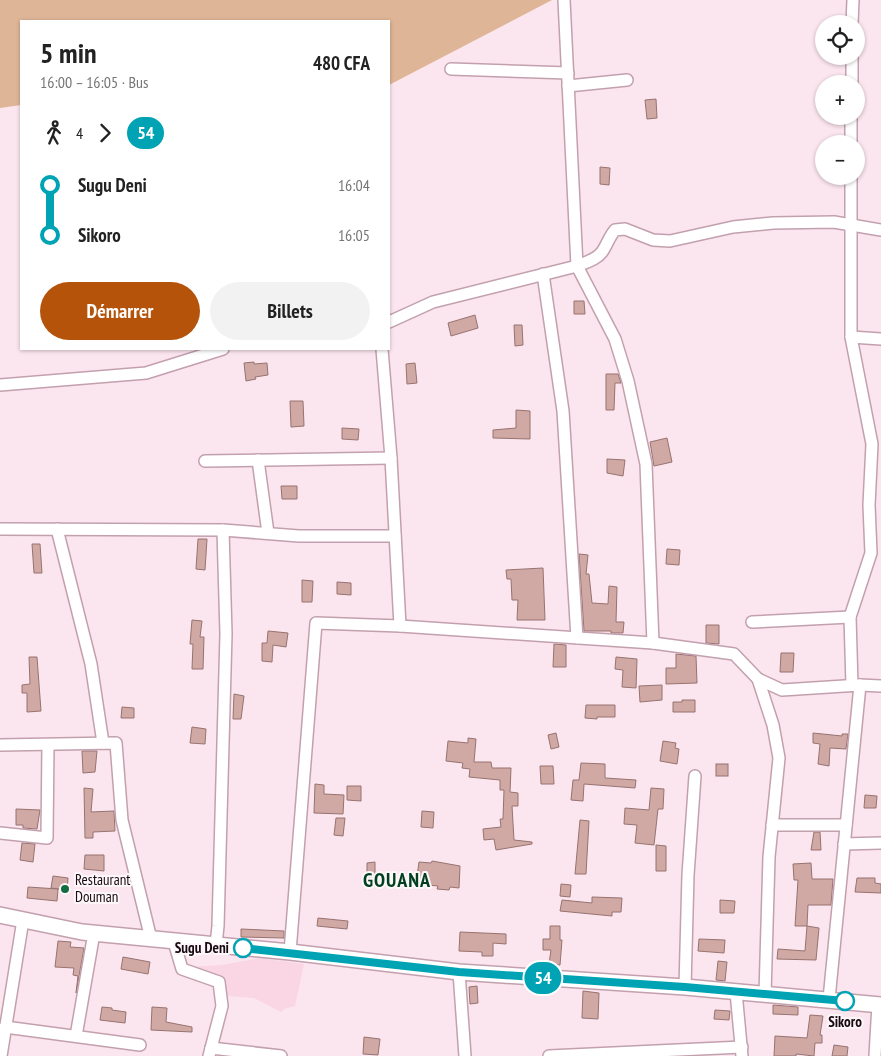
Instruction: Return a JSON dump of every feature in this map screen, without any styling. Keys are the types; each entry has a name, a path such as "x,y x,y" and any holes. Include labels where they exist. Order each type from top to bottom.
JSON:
{"street":[{"path":"564,0 577,266 615,339 628,381 646,464 653,644"},
{"path":"852,15 853,0"},
{"path":"451,69 568,73"},
{"path":"568,86 627,80"},
{"path":"828,999 846,825 856,685 850,617 872,553 869,505 872,444 851,337 850,185"},
{"path":"390,322 433,302 577,266 594,259 602,252 615,230 625,229 653,240 670,241 732,227 773,223 834,222 881,230"},
{"path":"543,274 563,411 577,638"},
{"path":"851,337 881,339"},
{"path":"0,385 146,373 220,350"},
{"path":"382,350 391,458 400,626"},
{"path":"205,461 391,458"},
{"path":"258,460 268,533"},
{"path":"0,529 223,530 299,536 395,536"},
{"path":"56,529 91,664 103,743"},
{"path":"216,945 226,634 223,530"},
{"path":"752,622 850,617"},
{"path":"290,952 316,623 400,626 653,644 734,654 758,680 773,725 780,758 769,857 765,994"},
{"path":"758,680 782,690 856,685 881,686"},
{"path":"0,745 116,743 122,820 151,939"},
{"path":"0,833 48,838 48,745"},
{"path":"685,987 688,875 696,776"},
{"path":"772,825 846,825"},
{"path":"844,844 881,843"},
{"path":"0,915 94,933 290,952 459,972 685,987 880,1004 875,1056"},
{"path":"0,1056 22,920"},
{"path":"76,1036 94,933"},
{"path":"174,942 182,969 219,982 222,1006 210,1052 281,1056"},
{"path":"459,972 465,1056"},
{"path":"549,1056 742,1052 736,992"},
{"path":"5,1027 140,1045"}],"shaded area":[{"path":"0,0 552,0 390,84 390,20 20,20 20,105 0,108"},
{"path":"260,958 304,964 295,1006 284,1009 281,1012 254,998 227,996 226,980 186,967 222,965"}],"building":[{"path":"656,99 657,118 647,119 645,100"},
{"path":"600,167 610,168 609,185 600,184"},
{"path":"574,301 584,301 585,314 574,314"},
{"path":"475,315 478,328 451,336 448,323"},
{"path":"514,325 522,325 523,345 515,346"},
{"path":"254,362 254,364 267,363 268,375 246,381 244,363"},
{"path":"415,363 417,383 407,384 406,364"},
{"path":"606,374 618,374 621,383 615,383 614,410 606,410"},
{"path":"290,401 303,401 304,426 291,427"},
{"path":"516,410 530,411 530,439 493,438 493,430 516,428"},
{"path":"342,428 359,429 358,440 342,439"},
{"path":"667,438 672,462 654,466 650,442"},
{"path":"607,459 625,460 623,476 607,473"},
{"path":"281,486 297,486 297,499 282,499"},
{"path":"198,539 207,539 205,570 196,569"},
{"path":"32,544 40,544 42,573 34,573"},
{"path":"667,549 680,550 679,565 666,564"},
{"path":"579,554 588,555 586,574 589,574 592,603 608,604 609,586 617,587 616,622 624,622 623,633 584,631"},
{"path":"543,568 545,620 517,620 518,600 512,600 511,579 507,579 506,570"},
{"path":"302,580 313,581 312,602 302,602"},
{"path":"337,582 351,583 351,595 337,594"},
{"path":"192,620 202,621 200,637 204,637 203,669 192,669 193,644 190,644"},
{"path":"706,625 719,625 719,644 706,643"},
{"path":"268,631 288,633 286,647 273,645 272,662 262,661 262,643 267,643"},
{"path":"554,644 566,645 566,667 553,667"},
{"path":"781,653 794,653 793,672 780,672"},
{"path":"676,654 696,656 697,683 666,684 666,668 676,668"},
{"path":"29,657 37,657 41,711 27,712 27,693 22,693 22,685 30,684"},
{"path":"616,657 637,659 636,688 622,687 623,670 615,669"},
{"path":"662,685 662,700 640,702 639,686"},
{"path":"234,694 244,696 241,719 233,719"},
{"path":"682,700 695,700 695,712 673,712 673,702 682,702"},
{"path":"586,705 615,705 615,717 585,718"},
{"path":"122,707 134,708 134,718 121,718"},
{"path":"192,727 206,729 205,744 190,743"},
{"path":"556,733 559,747 551,749 548,735"},
{"path":"813,733 842,736 842,734 848,734 846,749 830,748 829,766 818,764 820,744 813,743"},
{"path":"468,738 476,739 474,762 491,762 492,768 511,768 510,792 518,793 518,806 512,806 514,840 532,842 532,844 496,850 494,839 484,840 483,829 501,827 500,819 503,819 504,790 500,790 500,780 469,777 470,769 462,768 463,763 446,761 448,741 468,743"},
{"path":"663,741 676,743 675,748 679,749 677,764 660,761"},
{"path":"82,751 97,751 95,772 83,773"},
{"path":"581,763 605,764 605,778 636,780 635,788 584,784 583,801 571,800 573,780 579,780"},
{"path":"716,764 728,764 728,776 716,776"},
{"path":"540,766 553,766 554,784 541,784"},
{"path":"315,784 324,785 324,794 344,795 343,814 314,813"},
{"path":"347,786 361,786 361,801 347,800"},
{"path":"84,788 93,789 91,812 114,811 115,831 93,832 93,838 85,838"},
{"path":"651,788 664,789 663,809 658,809 654,845 635,843 637,825 624,824 625,808 649,810"},
{"path":"865,795 877,796 876,808 864,808"},
{"path":"16,809 40,810 37,829 23,828 23,825 16,825"},
{"path":"422,811 434,812 433,828 421,827"},
{"path":"336,818 345,818 343,836 334,835"},
{"path":"580,820 589,821 586,874 575,874"},
{"path":"814,832 820,832 821,850 811,850"},
{"path":"22,843 35,844 33,862 20,860"},
{"path":"656,845 666,846 666,871 656,871"},
{"path":"85,855 104,855 104,871 84,869"},
{"path":"432,861 460,866 459,888 450,887 449,890 437,889 438,886 416,884 419,862 431,863"},
{"path":"375,862 375,886 367,887 367,863"},
{"path":"811,863 812,879 833,879 831,905 808,905 807,926 795,926 798,880 794,880 793,864"},
{"path":"53,876 68,878 67,890 51,888"},
{"path":"857,878 875,878 875,883 881,884 881,893 855,892"},
{"path":"561,884 571,885 570,897 560,896"},
{"path":"28,887 58,889 57,901 27,898"},
{"path":"592,897 622,898 621,912 612,912 612,916 560,911 562,900 592,903"},
{"path":"720,900 735,901 734,913 720,913"},
{"path":"318,918 348,921 347,929 317,926"},
{"path":"550,926 560,926 560,940 562,940 560,965 549,964 551,950 543,950 543,939 550,939"},
{"path":"807,926 819,928 816,960 777,959 778,949 805,951"},
{"path":"241,929 284,931 284,938 241,937"},
{"path":"460,932 506,934 506,944 493,943 493,956 482,956 482,952 459,951"},
{"path":"699,939 725,940 724,953 698,951"},
{"path":"58,941 71,942 70,947 84,948 76,993 78,976 73,975 74,968 55,967"},
{"path":"123,957 150,962 148,974 121,969"},
{"path":"718,961 727,962 725,981 716,980"},
{"path":"477,986 478,1003 470,1004 469,987"},
{"path":"583,991 599,993 598,1019 582,1018"},
{"path":"773,1005 798,1007 798,1015 773,1014"},
{"path":"102,1007 126,1012 125,1023 100,1020"},
{"path":"152,1007 167,1008 166,1022 192,1027 192,1032 151,1030"},
{"path":"715,1010 730,1011 729,1020 714,1019"},
{"path":"810,1015 823,1016 820,1035 822,1035 822,1043 815,1043 814,1056 796,1054 796,1056 774,1056 775,1036 807,1038"},
{"path":"364,1037 380,1039 378,1055 363,1054"},
{"path":"834,1045 848,1047 847,1056 832,1056"}],"bus line":[{"name":"54","path":"243,948 459,972 685,987 845,1001"}],"place":[{"name":"Restaurant Douman","path":"65,889"},
{"name":"Sugu Deni","path":"243,948"},
{"name":"Sikoro","path":"845,1001"}],"district":[{"name":"GOUANA","path":"397,880"}]}
